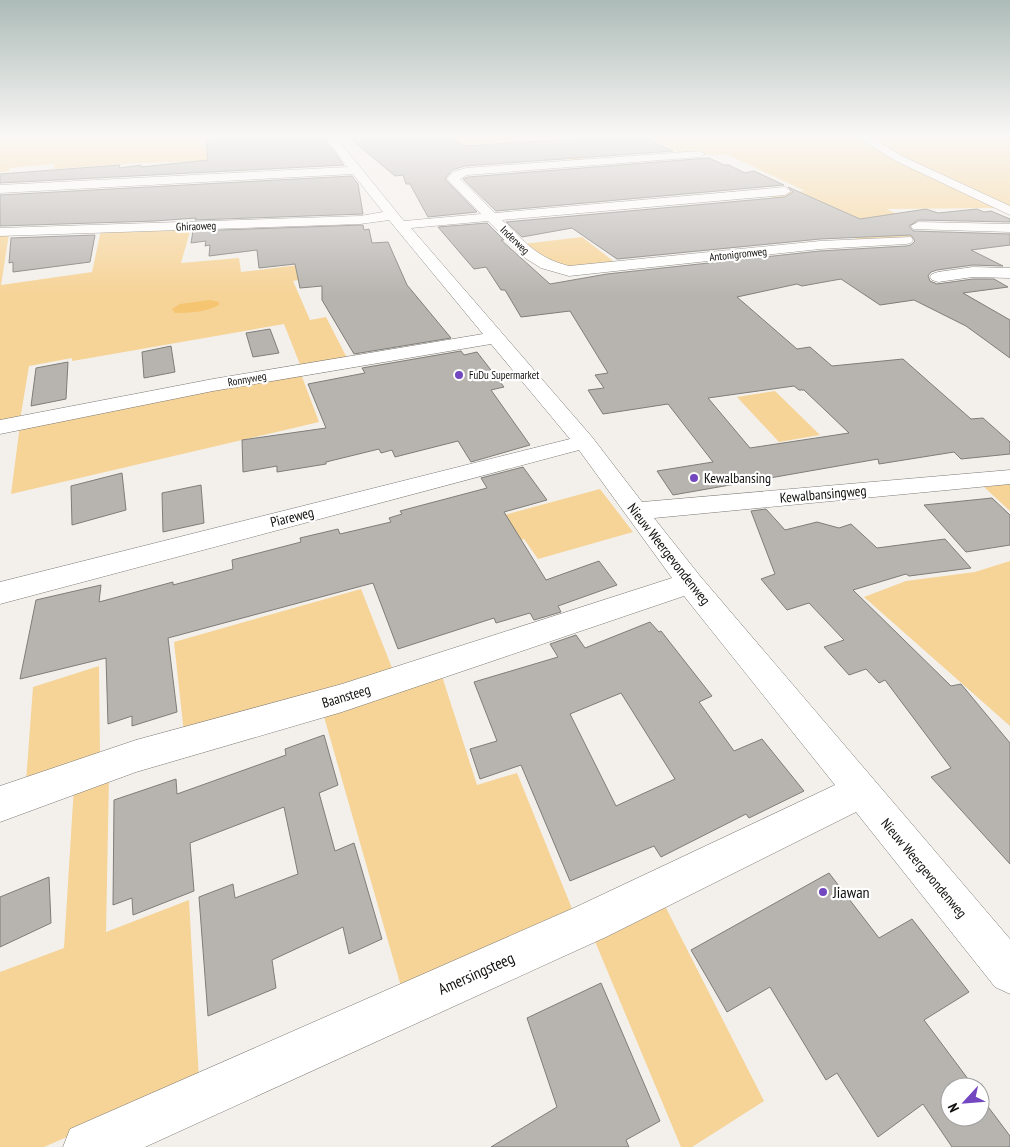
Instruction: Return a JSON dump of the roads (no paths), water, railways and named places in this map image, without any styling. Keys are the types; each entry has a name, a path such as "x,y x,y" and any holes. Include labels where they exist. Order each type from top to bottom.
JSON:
{"street":[{"name":"Nieuw Weergevondenweg","path":"370,189 584,442 690,583 1010,972"},
{"name":"Inderweg","path":"463,189 530,256 546,265 569,271"},
{"path":"964,189 1010,210"},
{"name":"Ghiraoweg","path":"0,232 490,216 786,191"},
{"path":"918,226 1010,228"},
{"name":"Antonigronweg","path":"569,271 810,246 906,240"},
{"path":"938,277 973,272 1010,273"},
{"name":"Ronnyweg","path":"0,427 213,385 495,338"},
{"name":"Piareweg","path":"0,593 584,442"},
{"name":"Kewalbansingweg","path":"635,511 1010,477"},
{"name":"Baansteeg","path":"0,804 136,756 342,698 690,583"},
{"name":"Amersingsteeg","path":"88,1147 591,922 860,791"}],"place":[{"name":"FuDu Supermarket","path":"459,375"},
{"name":"Kewalbansing","path":"694,478"},
{"name":"Jiawan","path":"823,892"}]}
